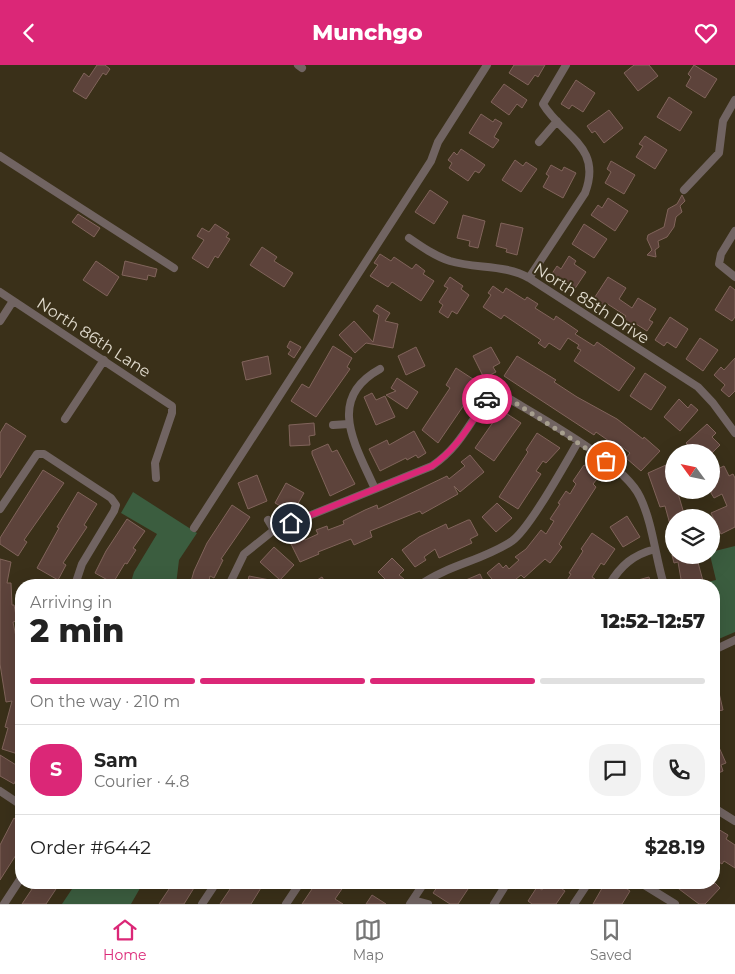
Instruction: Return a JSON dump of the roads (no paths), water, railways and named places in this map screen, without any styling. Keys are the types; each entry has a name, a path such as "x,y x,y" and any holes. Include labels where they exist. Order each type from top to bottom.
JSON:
{"street":[{"path":"194,528 430,161 438,142 487,65"},
{"path":"529,278 585,193 590,175 584,149 543,104 566,65"},
{"path":"684,190 719,153 723,121 735,100"},
{"path":"539,142 557,121"},
{"path":"0,155 174,268"},
{"path":"735,231 720,254 719,264 735,277"},
{"name":"North 85th Drive","path":"409,238 429,251 450,261 510,270 529,278 698,387 713,403 735,433"},
{"name":"North 86th Lane","path":"0,292 172,406 172,413 155,463 156,478"},
{"path":"0,321 13,301"},
{"path":"66,419 104,360"},
{"path":"375,489 355,444 349,423 350,404 355,389 364,378 380,369"},
{"path":"232,579 244,554 274,530 432,466 441,460 461,440 494,392 503,395 578,443 621,472 633,485 648,515 662,579"},
{"path":"333,425 349,423"},
{"path":"428,579 501,548 515,539 532,516 578,443"},
{"path":"0,509 36,454 44,454 111,498 116,505 82,564 77,579"},
{"path":"268,520 274,530"},
{"path":"613,579 623,564 640,553 655,549"},
{"path":"720,647 735,640"},
{"path":"0,791 15,801"},
{"path":"720,811 735,821"},
{"path":"4,904 15,887"},
{"path":"202,904 212,889"},
{"path":"286,904 296,889"},
{"path":"421,889 413,903 428,904"},
{"path":"494,904 503,889"},
{"path":"574,904 584,889"},
{"path":"651,889 675,904"}]}
